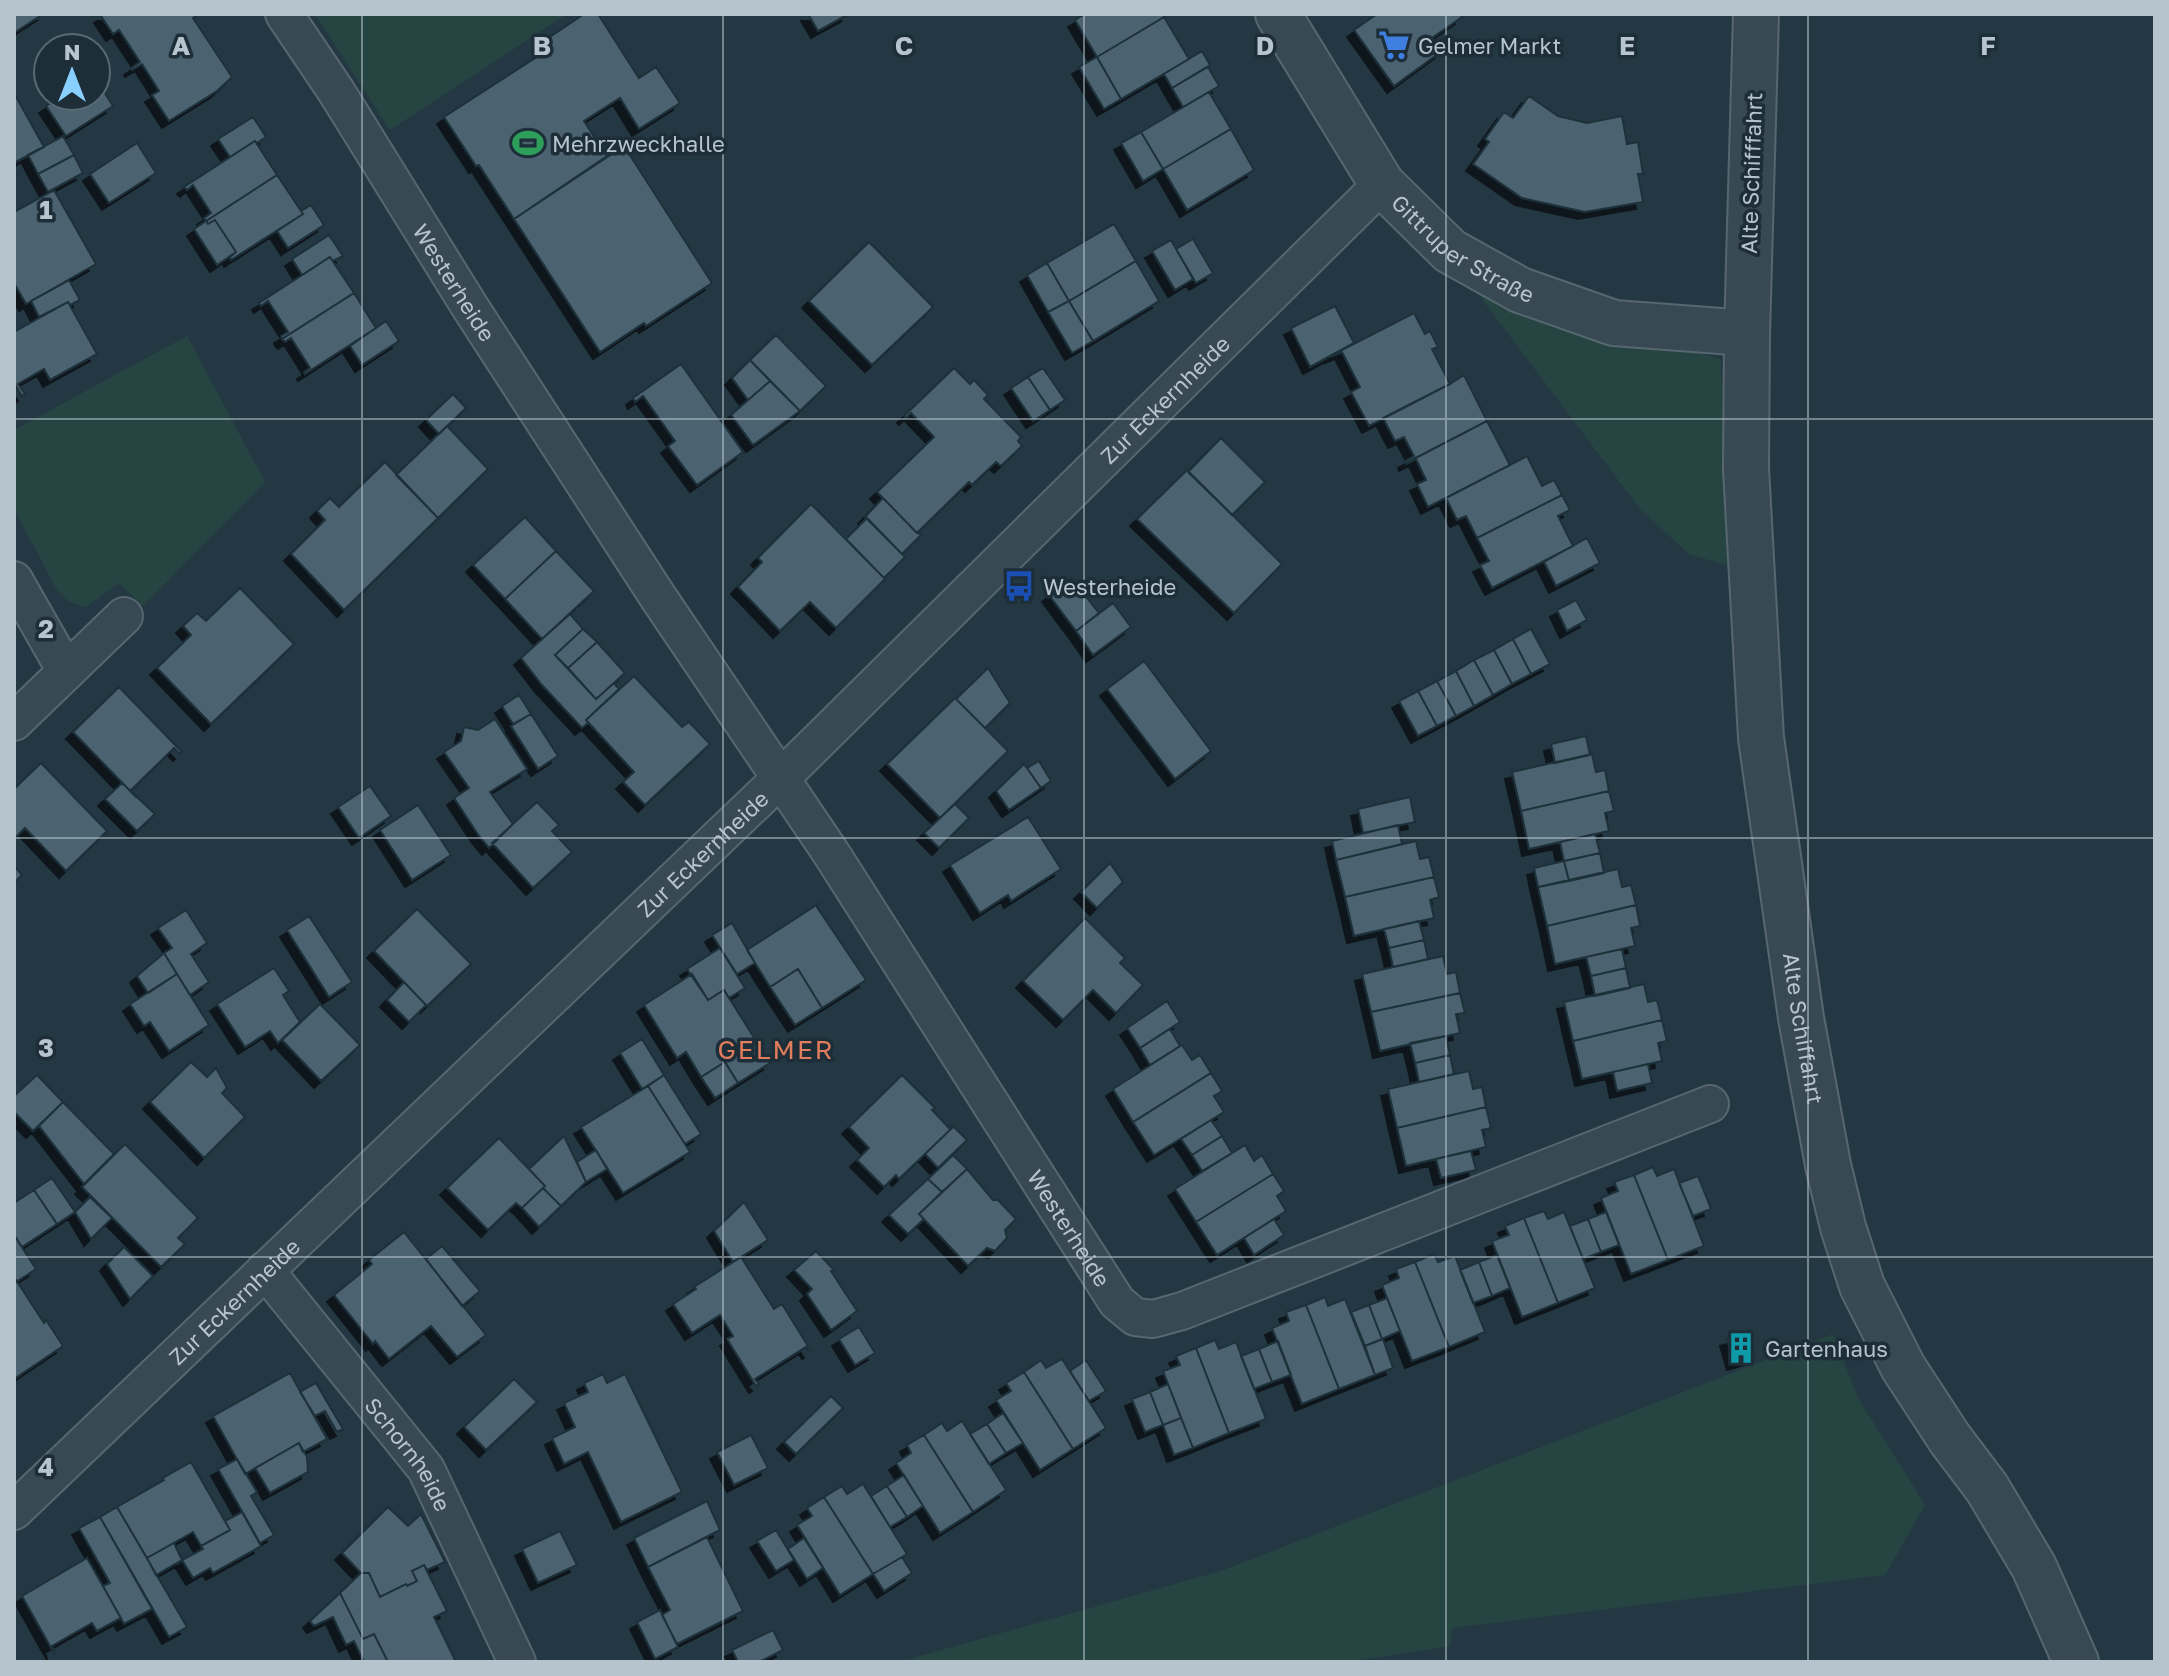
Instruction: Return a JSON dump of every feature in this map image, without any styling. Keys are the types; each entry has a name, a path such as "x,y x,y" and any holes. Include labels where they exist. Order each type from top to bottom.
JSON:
{"street":[{"name":"Westerheide","path":"284,14 658,597 782,777 1117,1302 1135,1317 1153,1319 1182,1311 1710,1104"},
{"name":"Gittruper Straße","path":"1278,14 1382,184 1450,251 1520,290 1614,323 1747,333"},
{"name":"Alte Schifffahrt","path":"1747,333 1756,14"},
{"name":"Zur Eckernheide","path":"14,1511 782,777 1382,184"},
{"name":"Alte Schiffahrt","path":"1747,333 1746,468 1761,738 1801,1018 1828,1165 1843,1227 1862,1286 1903,1367 1950,1439 1987,1488 2034,1567 2076,1662"},
{"path":"14,580 66,671"},
{"path":"14,722 124,616"},
{"name":"Schornheide","path":"265,1270 426,1469 517,1662"}],"green space":[{"path":"315,14 567,14 390,130"},
{"path":"1479,295 1721,359 1728,566 1689,554 1640,509"},
{"path":"187,336 265,482 143,606 119,583 86,607 69,602 57,590 14,509 14,430"},
{"path":"1833,1334 1858,1398 1925,1505 1885,1575 1452,1628 1450,1646 1348,1662 899,1662 1221,1571"}],"building":[{"path":"14,14 43,14 14,33"},
{"path":"199,14 193,18 232,77 217,91 169,121 152,95 159,91 142,64 132,70 140,62 119,30 113,34 101,16"},
{"path":"584,14 598,14 639,78 656,67 680,103 639,129 620,98 584,121 607,156 514,219 444,117 549,49 544,41"},
{"path":"808,14 849,14 818,31"},
{"path":"1085,14 1163,14 1164,17 1097,57 1075,20"},
{"path":"1377,14 1460,14 1462,17 1432,38 1442,51 1394,86 1354,30"},
{"path":"1164,17 1189,59 1121,99 1097,57"},
{"path":"1202,51 1210,65 1172,88 1164,74"},
{"path":"1097,57 1121,99 1104,109 1079,67"},
{"path":"1208,67 1219,86 1183,107 1172,88"},
{"path":"1209,92 1231,129 1163,169 1141,132"},
{"path":"14,93 44,147 14,163"},
{"path":"1529,96 1558,116 1587,123 1622,116 1627,144 1638,142 1643,174 1638,174 1643,202 1585,212 1522,198 1473,164 1489,142 1485,139 1504,112 1513,118"},
{"path":"50,112 104,112 66,136"},
{"path":"253,117 266,137 230,157 218,139"},
{"path":"1231,129 1254,170 1187,210 1163,169"},
{"path":"1141,132 1163,169 1143,181 1121,143"},
{"path":"63,136 74,155 38,174 28,155"},
{"path":"255,141 277,175 206,221 204,218 211,213 193,185 187,190 184,187"},
{"path":"137,143 156,173 109,203 90,174"},
{"path":"624,146 712,283 600,352 514,219"},
{"path":"74,155 83,173 48,192 38,174"},
{"path":"277,175 303,214 231,260 230,257 236,252 215,220 208,224 206,221"},
{"path":"54,190 96,264 26,304 14,283 14,212"},
{"path":"311,205 324,225 288,248 277,231"},
{"path":"215,220 236,252 217,265 194,229 206,221 208,224"},
{"path":"1114,224 1136,261 1069,301 1047,263"},
{"path":"329,235 343,256 333,261 330,257 302,275 292,259"},
{"path":"1193,239 1213,273 1196,283 1176,249"},
{"path":"1171,240 1193,279 1175,290 1152,251"},
{"path":"869,242 933,307 872,365 809,301"},
{"path":"330,257 354,293 282,339 281,336 288,332 268,301 261,306 259,303"},
{"path":"1136,261 1159,301 1093,341 1069,301"},
{"path":"1047,263 1069,301 1048,312 1027,275"},
{"path":"69,280 80,300 70,305 68,302 39,317 31,301"},
{"path":"354,293 376,328 305,374 310,368 291,338 285,342 282,339"},
{"path":"1069,301 1093,341 1072,353 1048,312"},
{"path":"68,302 97,354 50,380 44,369 18,384 25,394 22,396 14,383 14,332"},
{"path":"1335,306 1354,343 1310,367 1291,328"},
{"path":"1414,313 1425,334 1430,331 1438,347 1432,349 1450,384 1369,426 1351,392 1360,387 1342,352 1332,355"},
{"path":"386,321 399,341 362,365 350,346"},
{"path":"776,335 826,386 800,411 750,360"},
{"path":"750,360 770,381 748,400 732,378"},
{"path":"681,364 743,452 697,485 668,446 675,441 643,396 635,402 633,398"},
{"path":"954,368 970,384 974,380 988,395 984,399 1021,437 1018,441 1022,446 1001,466 996,462 972,485 969,482 917,533 877,492 934,437 911,413 906,418 904,416"},
{"path":"1043,368 1065,400 1050,410 1028,377"},
{"path":"1464,375 1487,421 1406,463 1414,456 1404,437 1395,441 1383,418"},
{"path":"1028,377 1050,410 1033,421 1011,388"},
{"path":"770,381 800,411 753,445 731,415"},
{"path":"453,394 466,408 439,434 426,420"},
{"path":"1487,421 1510,465 1428,507 1417,484 1426,480 1416,459 1406,463"},
{"path":"447,426 488,469 438,518 396,475"},
{"path":"1221,438 1265,482 1232,515 1188,472"},
{"path":"1527,456 1542,486 1554,480 1562,495 1477,538 1466,516 1457,520 1446,498"},
{"path":"385,462 438,518 344,610 291,554 325,520 317,511 330,498 339,507"},
{"path":"1187,470 1282,564 1234,613 1137,519"},
{"path":"1562,495 1570,510 1558,516 1573,546 1492,588 1480,565 1489,561 1477,538"},
{"path":"883,498 921,535 902,554 865,517"},
{"path":"811,504 885,579 836,628 810,602 780,631 738,587 762,562 758,558"},
{"path":"525,517 556,551 505,599 473,565"},
{"path":"867,518 905,557 884,578 846,539"},
{"path":"1587,538 1600,563 1556,586 1544,562"},
{"path":"556,551 594,591 542,639 505,599"},
{"path":"1071,578 1099,613 1076,631 1049,595"},
{"path":"240,588 294,644 211,724 157,668 191,635 183,626 197,613 206,621"},
{"path":"1576,600 1587,620 1567,631 1557,610"},
{"path":"1113,603 1131,627 1093,655 1076,631"},
{"path":"570,614 583,629 555,655 596,699 614,683 619,689 586,720 588,723 582,728 521,658"},
{"path":"583,629 597,642 568,668 555,655"},
{"path":"1531,629 1550,664 1531,674 1513,639"},
{"path":"1513,639 1531,674 1512,684 1494,650"},
{"path":"597,642 625,673 596,699 568,668"},
{"path":"1494,650 1512,684 1493,695 1474,660"},
{"path":"1474,660 1493,695 1474,706 1456,671"},
{"path":"1144,661 1211,751 1175,779 1107,689"},
{"path":"988,668 1010,703 985,728 956,699"},
{"path":"1456,671 1474,706 1456,716 1437,681"},
{"path":"634,676 682,727 689,722 710,744 645,805 623,782 634,772 586,720"},
{"path":"1437,681 1456,716 1437,726 1418,691"},
{"path":"119,687 182,752 180,754 174,748 131,790 136,797 73,732"},
{"path":"1418,691 1437,726 1418,736 1399,701"},
{"path":"519,695 531,714 513,724 502,706"},
{"path":"955,698 1008,751 940,818 887,764"},
{"path":"531,714 558,756 538,769 511,726"},
{"path":"495,719 527,769 490,792 513,824 489,848 454,798 469,788 444,752 461,741 464,727 478,730"},
{"path":"1586,736 1590,755 1555,763 1551,744"},
{"path":"1592,754 1596,772 1605,770 1609,791 1521,811 1512,772"},
{"path":"1039,761 1051,781 1041,788 1027,768"},
{"path":"41,763 107,831 66,871 25,828 14,839 14,789"},
{"path":"1024,764 1041,788 1009,810 996,791"},
{"path":"122,783 155,814 137,831 105,799"},
{"path":"370,786 391,816 359,838 338,807"},
{"path":"1609,791 1614,811 1605,813 1609,831 1529,849 1521,811"},
{"path":"1410,797 1415,822 1363,833 1358,809"},
{"path":"537,802 559,825 552,831 572,852 533,888 492,843"},
{"path":"955,804 969,818 939,848 924,833"},
{"path":"418,805 451,855 412,880 380,830"},
{"path":"1028,817 1061,869 1011,901 1008,895 980,913 950,865"},
{"path":"1398,825 1402,844 1336,860 1332,841"},
{"path":"1595,834 1600,853 1564,861 1560,842"},
{"path":"1416,841 1420,859 1429,857 1434,877 1345,897 1336,860"},
{"path":"1600,853 1604,873 1569,881 1564,861"},
{"path":"1564,861 1569,881 1538,887 1534,868"},
{"path":"1110,863 1123,882 1097,908 1081,892"},
{"path":"14,866 22,875 14,883"},
{"path":"1618,869 1622,887 1631,885 1636,905 1547,926 1538,887"},
{"path":"1434,877 1439,897 1430,900 1434,918 1354,936 1345,897"},
{"path":"818,904 817,907 866,980 822,1008 798,969 770,987 747,950"},
{"path":"1636,905 1640,926 1631,928 1635,946 1555,964 1547,926"},
{"path":"417,909 471,964 427,1006 374,951"},
{"path":"186,910 207,943 191,954 209,982 190,995 164,953 172,948 158,928"},
{"path":"309,916 352,982 329,997 287,930"},
{"path":"1085,918 1125,958 1120,963 1143,985 1116,1013 1093,990 1063,1020 1023,981"},
{"path":"1419,921 1424,940 1389,948 1384,929"},
{"path":"732,923 755,963 737,974 712,935"},
{"path":"1424,940 1428,959 1393,967 1389,948"},
{"path":"720,948 745,988 729,998 724,990 708,1000 687,969"},
{"path":"1622,949 1626,968 1591,976 1586,957"},
{"path":"164,953 177,974 148,993 137,976"},
{"path":"1443,956 1447,974 1456,972 1460,993 1371,1012 1362,974"},
{"path":"274,968 289,991 283,995 300,1022 278,1043 270,1031 245,1047 217,1004"},
{"path":"1626,968 1630,988 1595,996 1591,976"},
{"path":"798,969 822,1008 795,1025 770,987"},
{"path":"177,974 209,1025 169,1051 150,1022 144,1026 130,1004"},
{"path":"692,974 708,1000 724,990 770,1063 738,1083 725,1062 701,1077 686,1052 677,1058 644,1005"},
{"path":"404,982 426,1005 409,1022 387,1000"},
{"path":"1644,984 1648,1002 1657,1000 1662,1020 1573,1041 1564,1002"},
{"path":"1460,993 1465,1013 1456,1014 1460,1033 1380,1051 1371,1012"},
{"path":"1167,1001 1180,1022 1140,1048 1127,1028"},
{"path":"320,1004 360,1045 321,1081 282,1040"},
{"path":"1662,1020 1667,1041 1658,1043 1662,1061 1582,1079 1573,1041"},
{"path":"1170,1029 1180,1046 1150,1065 1140,1048"},
{"path":"1446,1036 1450,1055 1415,1063 1410,1043"},
{"path":"642,1039 664,1075 642,1089 620,1053"},
{"path":"1182,1045 1192,1060 1200,1055 1211,1073 1133,1122 1113,1089"},
{"path":"1450,1055 1454,1074 1419,1082 1415,1063"},
{"path":"191,1062 207,1077 216,1068 227,1088 222,1093 245,1117 204,1158 150,1102"},
{"path":"725,1062 738,1083 715,1098 701,1077"},
{"path":"1648,1064 1652,1083 1617,1091 1613,1072"},
{"path":"1469,1071 1473,1089 1482,1087 1486,1107 1397,1128 1388,1089"},
{"path":"1211,1073 1222,1091 1214,1096 1224,1112 1154,1155 1133,1122"},
{"path":"37,1075 63,1102 33,1131 14,1112 14,1096"},
{"path":"664,1075 701,1134 685,1144 648,1086"},
{"path":"902,1075 935,1108 932,1110 949,1128 953,1127 899,1179 896,1175 884,1187 857,1160 869,1148 849,1127"},
{"path":"648,1086 690,1152 623,1193 581,1127"},
{"path":"63,1102 114,1154 84,1184 39,1126"},
{"path":"1486,1107 1491,1128 1482,1130 1486,1147 1406,1166 1397,1128"},
{"path":"1211,1120 1222,1136 1192,1155 1181,1139"},
{"path":"952,1125 967,1140 938,1168 925,1154"},
{"path":"564,1136 586,1182 561,1206 529,1169"},
{"path":"1222,1136 1232,1153 1202,1171 1192,1155"},
{"path":"499,1138 545,1186 522,1208 516,1203 488,1230 447,1188"},
{"path":"125,1144 198,1218 178,1238 185,1244 161,1267 82,1187"},
{"path":"1245,1145 1254,1161 1262,1155 1273,1174 1196,1222 1175,1189"},
{"path":"596,1150 607,1169 586,1182 577,1162"},
{"path":"1471,1151 1476,1170 1441,1178 1436,1159"},
{"path":"953,1155 967,1169 942,1192 928,1179"},
{"path":"1653,1167 1657,1176 1674,1169 1704,1246 1668,1260 1634,1175"},
{"path":"967,1169 993,1200 998,1200 1016,1219 1005,1230 1007,1238 995,1251 987,1248 968,1266 919,1214"},
{"path":"1273,1174 1284,1191 1277,1196 1286,1211 1217,1255 1196,1222"},
{"path":"1634,1175 1668,1260 1631,1274 1601,1198 1618,1191 1614,1182"},
{"path":"1698,1176 1711,1209 1693,1216 1679,1183"},
{"path":"52,1178 75,1212 57,1224 34,1190"},
{"path":"928,1179 942,1192 919,1214 924,1219 908,1234 889,1215"},
{"path":"543,1188 561,1206 539,1227 522,1208"},
{"path":"34,1190 57,1224 22,1247 14,1235 14,1203"},
{"path":"90,1197 112,1218 91,1239 75,1212"},
{"path":"744,1202 768,1240 733,1262 714,1231"},
{"path":"1544,1211 1548,1219 1564,1212 1595,1288 1558,1303 1524,1218"},
{"path":"1606,1212 1619,1245 1601,1252 1588,1219"},
{"path":"1524,1218 1558,1303 1522,1317 1492,1241 1509,1235 1505,1226"},
{"path":"1274,1219 1284,1235 1254,1255 1244,1238"},
{"path":"1588,1219 1601,1252 1583,1259 1570,1226"},
{"path":"404,1232 486,1335 457,1357 431,1326 389,1359 334,1295 372,1264 369,1260"},
{"path":"14,1235 36,1269 16,1282 14,1282"},
{"path":"442,1246 480,1291 462,1306 426,1259"},
{"path":"124,1247 153,1276 130,1299 107,1264"},
{"path":"816,1251 834,1270 831,1271 857,1311 831,1330 807,1294 812,1289 794,1270"},
{"path":"1434,1254 1438,1262 1455,1256 1485,1332 1449,1347 1415,1262"},
{"path":"1497,1255 1510,1288 1492,1296 1479,1262"},
{"path":"741,1257 774,1309 782,1304 811,1351 806,1347 755,1379 759,1384 756,1386 727,1339 733,1336 720,1315 692,1333 673,1304"},
{"path":"1415,1262 1449,1347 1412,1361 1382,1285 1399,1278 1396,1269"},
{"path":"1479,1262 1492,1296 1473,1303 1460,1270"},
{"path":"16,1280 63,1346 14,1379 14,1282"},
{"path":"1325,1297 1328,1306 1345,1299 1375,1375 1339,1389 1306,1305"},
{"path":"1387,1298 1400,1331 1382,1339 1369,1305"},
{"path":"1306,1305 1339,1389 1302,1404 1272,1328 1289,1321 1286,1312"},
{"path":"1369,1305 1382,1339 1365,1346 1351,1312"},
{"path":"859,1327 875,1353 855,1365 839,1339"},
{"name":"Gartenhaus","path":"1748,1333 1755,1357 1734,1363 1727,1339"},
{"path":"1383,1339 1393,1368 1375,1375 1365,1346"},
{"path":"1215,1340 1219,1349 1236,1342 1266,1419 1229,1433 1196,1348"},
{"path":"1278,1341 1291,1375 1272,1382 1259,1349"},
{"path":"1196,1348 1229,1433 1193,1448 1163,1371 1180,1365 1176,1356"},
{"path":"1259,1349 1272,1382 1254,1389 1241,1356"},
{"path":"1062,1359 1106,1428 1073,1449 1024,1372 1041,1360 1046,1368"},
{"path":"1086,1360 1106,1391 1089,1401 1070,1371"},
{"path":"1024,1372 1073,1449 1040,1470 996,1400 1011,1391 1006,1383"},
{"path":"290,1373 327,1439 303,1452 299,1443 245,1474 213,1416"},
{"path":"603,1374 607,1383 625,1374 682,1492 621,1522 588,1452 564,1464 552,1438 575,1427 564,1403 588,1392 584,1383"},
{"path":"514,1379 537,1402 486,1450 464,1427"},
{"path":"316,1383 343,1429 337,1432 325,1411 315,1416 300,1392"},
{"path":"1168,1384 1181,1418 1163,1425 1150,1392"},
{"path":"1150,1392 1163,1425 1145,1432 1132,1399"},
{"path":"831,1396 843,1408 796,1454 784,1442"},
{"path":"1003,1413 1023,1443 1006,1453 987,1424"},
{"path":"1181,1418 1193,1448 1174,1455 1163,1425"},
{"path":"962,1421 1006,1490 973,1512 924,1435 942,1423 947,1431"},
{"path":"987,1424 1006,1453 989,1464 970,1434"},
{"path":"751,1435 768,1468 734,1485 717,1452"},
{"path":"924,1435 973,1512 940,1533 896,1463 911,1453 907,1445"},
{"path":"299,1443 307,1457 308,1472 270,1493 255,1468"},
{"path":"237,1459 257,1492 251,1496 274,1535 260,1543 218,1469"},
{"path":"191,1462 230,1530 201,1546 193,1532 147,1558 117,1507"},
{"path":"904,1475 923,1506 907,1517 887,1486"},
{"path":"863,1484 907,1554 873,1574 824,1497 842,1486 847,1494"},
{"path":"887,1486 907,1517 890,1527 871,1496"},
{"path":"824,1497 873,1574 840,1595 797,1525 812,1516 807,1508"},
{"path":"707,1501 720,1530 648,1567 634,1538"},
{"path":"117,1507 187,1627 169,1637 100,1517"},
{"path":"388,1507 408,1526 421,1514 445,1562 427,1570 424,1565 412,1571 417,1581 380,1597 369,1573 361,1573 342,1553"},
{"path":"242,1512 261,1546 213,1573 210,1568 193,1578 182,1560 230,1530 225,1521"},
{"path":"100,1517 152,1609 124,1624 103,1586 110,1583 79,1528"},
{"path":"776,1530 794,1560 776,1571 757,1541"},
{"path":"560,1531 577,1565 538,1583 522,1549"},
{"path":"707,1537 743,1611 677,1644 662,1615 670,1610 648,1567"},
{"path":"804,1538 823,1568 807,1579 788,1549"},
{"path":"174,1543 182,1560 156,1575 147,1558"},
{"path":"902,1557 912,1573 884,1591 873,1574"},
{"path":"87,1558 121,1618 97,1631 92,1623 52,1646 55,1655 22,1596"},
{"path":"424,1565 447,1611 434,1617 456,1662 388,1662 374,1634 363,1639 340,1593 361,1573 369,1573 380,1597 417,1581 412,1571"},
{"path":"340,1593 363,1639 374,1634 388,1662 364,1662 354,1641 346,1645 333,1617 314,1626 310,1621"},
{"path":"660,1610 678,1647 655,1659 637,1622"},
{"path":"773,1630 783,1650 759,1662 738,1662 732,1650"}],"place":[{"name":"Gelmer Markt","path":"1394,45"},
{"name":"Mehrzweckhalle","path":"528,143"},
{"name":"Westerheide","path":"1019,586"},
{"name":"Gartenhaus","path":"1741,1348"}],"district":[{"name":"GELMER","path":"776,1049"}]}
